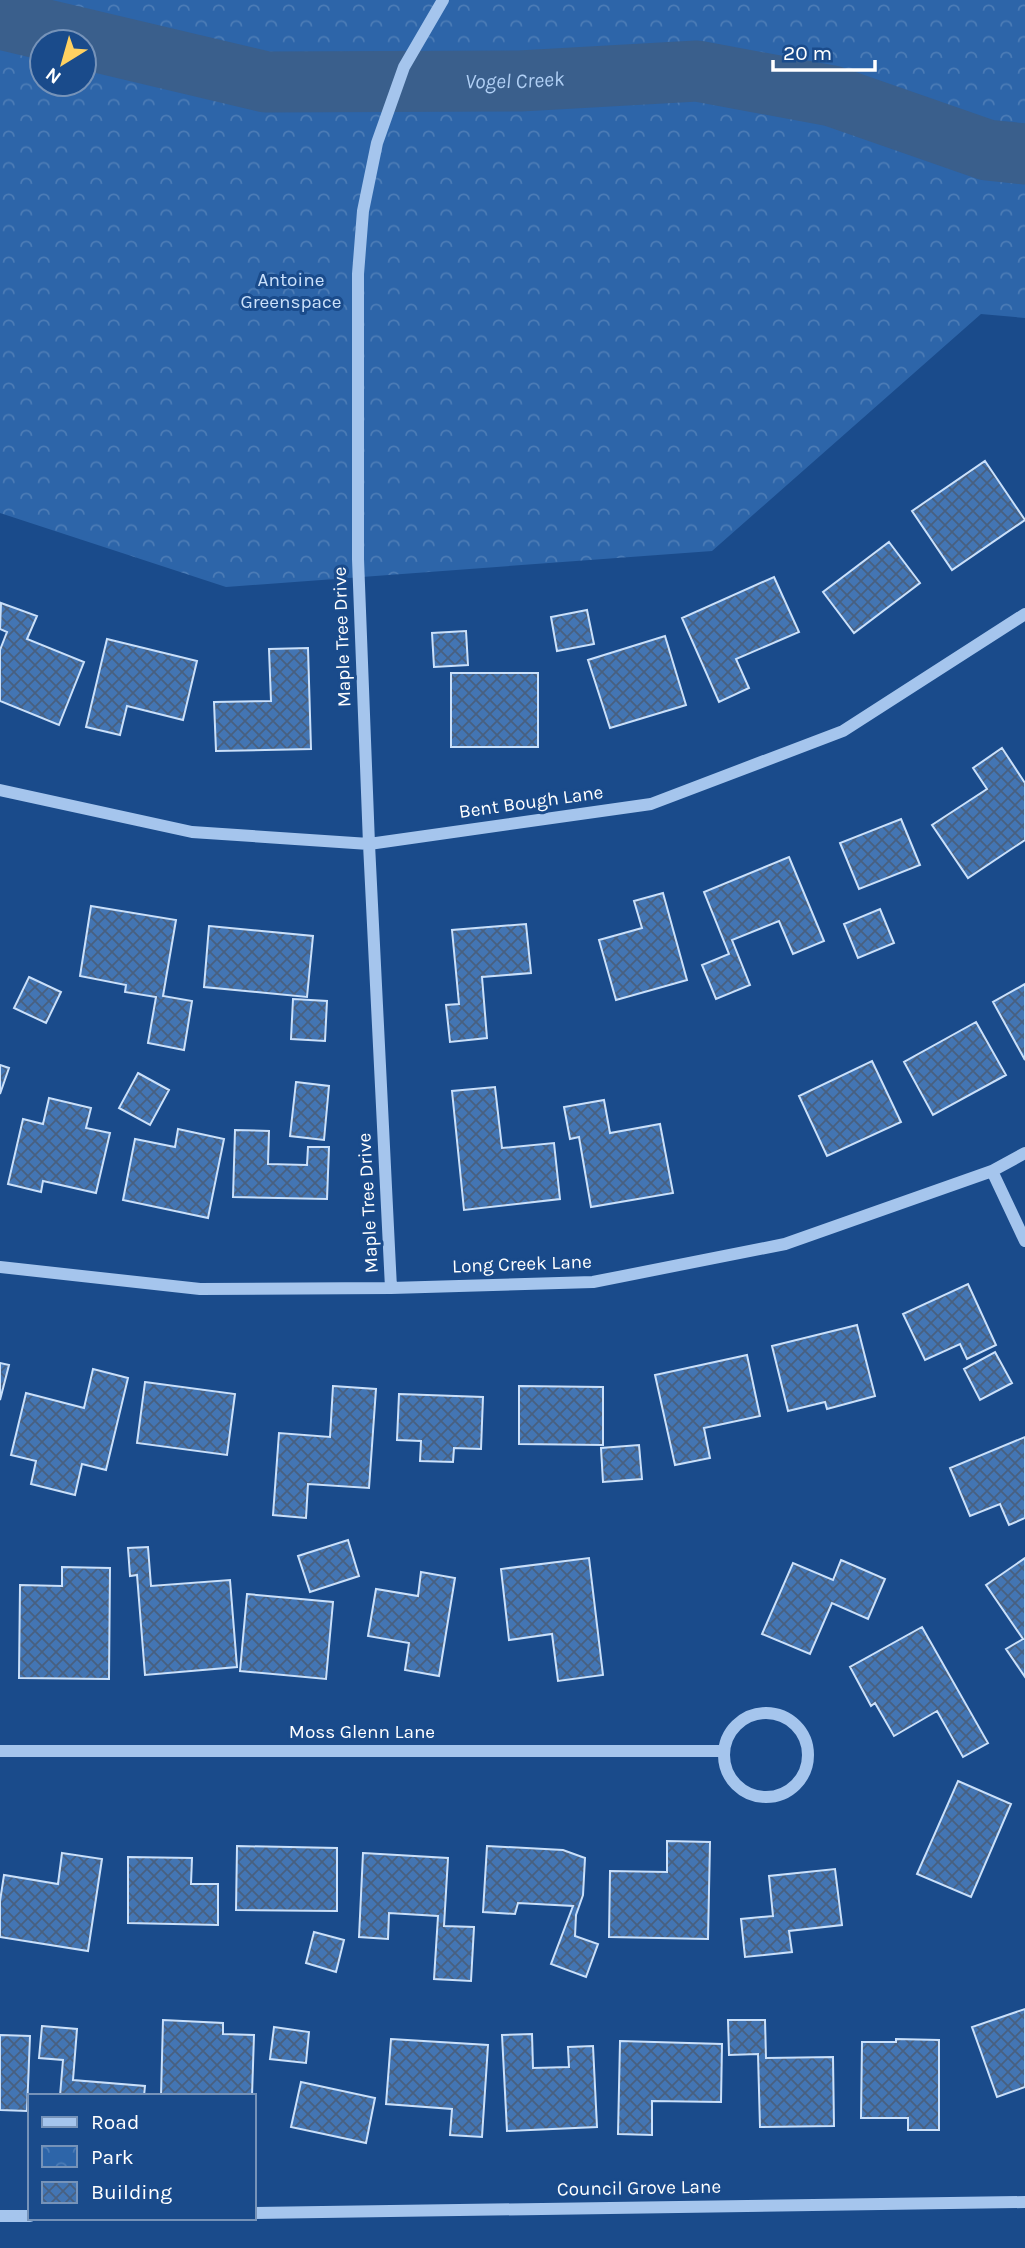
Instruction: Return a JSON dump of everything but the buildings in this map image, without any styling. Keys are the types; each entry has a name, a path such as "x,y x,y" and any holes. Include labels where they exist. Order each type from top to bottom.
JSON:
{"street":[{"name":"Maple Tree Drive","path":"391,1288 358,559 358,274 363,211 377,143 404,67 443,0"},
{"name":"Bent Bough Lane","path":"0,790 192,832 369,844 651,804 843,731 1025,614"},
{"name":"Long Creek Lane","path":"0,1267 200,1289 391,1288 593,1282 785,1244 992,1171 1025,1153"},
{"path":"992,1171 1025,1241"},
{"path":"765,1713 785,1717 800,1730 808,1749 806,1769 795,1786 778,1796 757,1797 739,1788 726,1771 723,1751 730,1732 745,1718 765,1713"},
{"name":"Moss Glenn Lane","path":"0,1751 723,1751"},
{"name":"Council Grove Lane","path":"256,2213 1025,2202"},
{"path":"0,2216 28,2216"}],"green space":[{"name":"Antoine Greenspace","path":"0,0 1025,0 1025,318 981,314 712,551 226,587 0,513"}],"waterway":[{"name":"Vogel Creek","path":"0,19 266,82 520,81 697,71 832,96 987,150 1025,154"}]}
